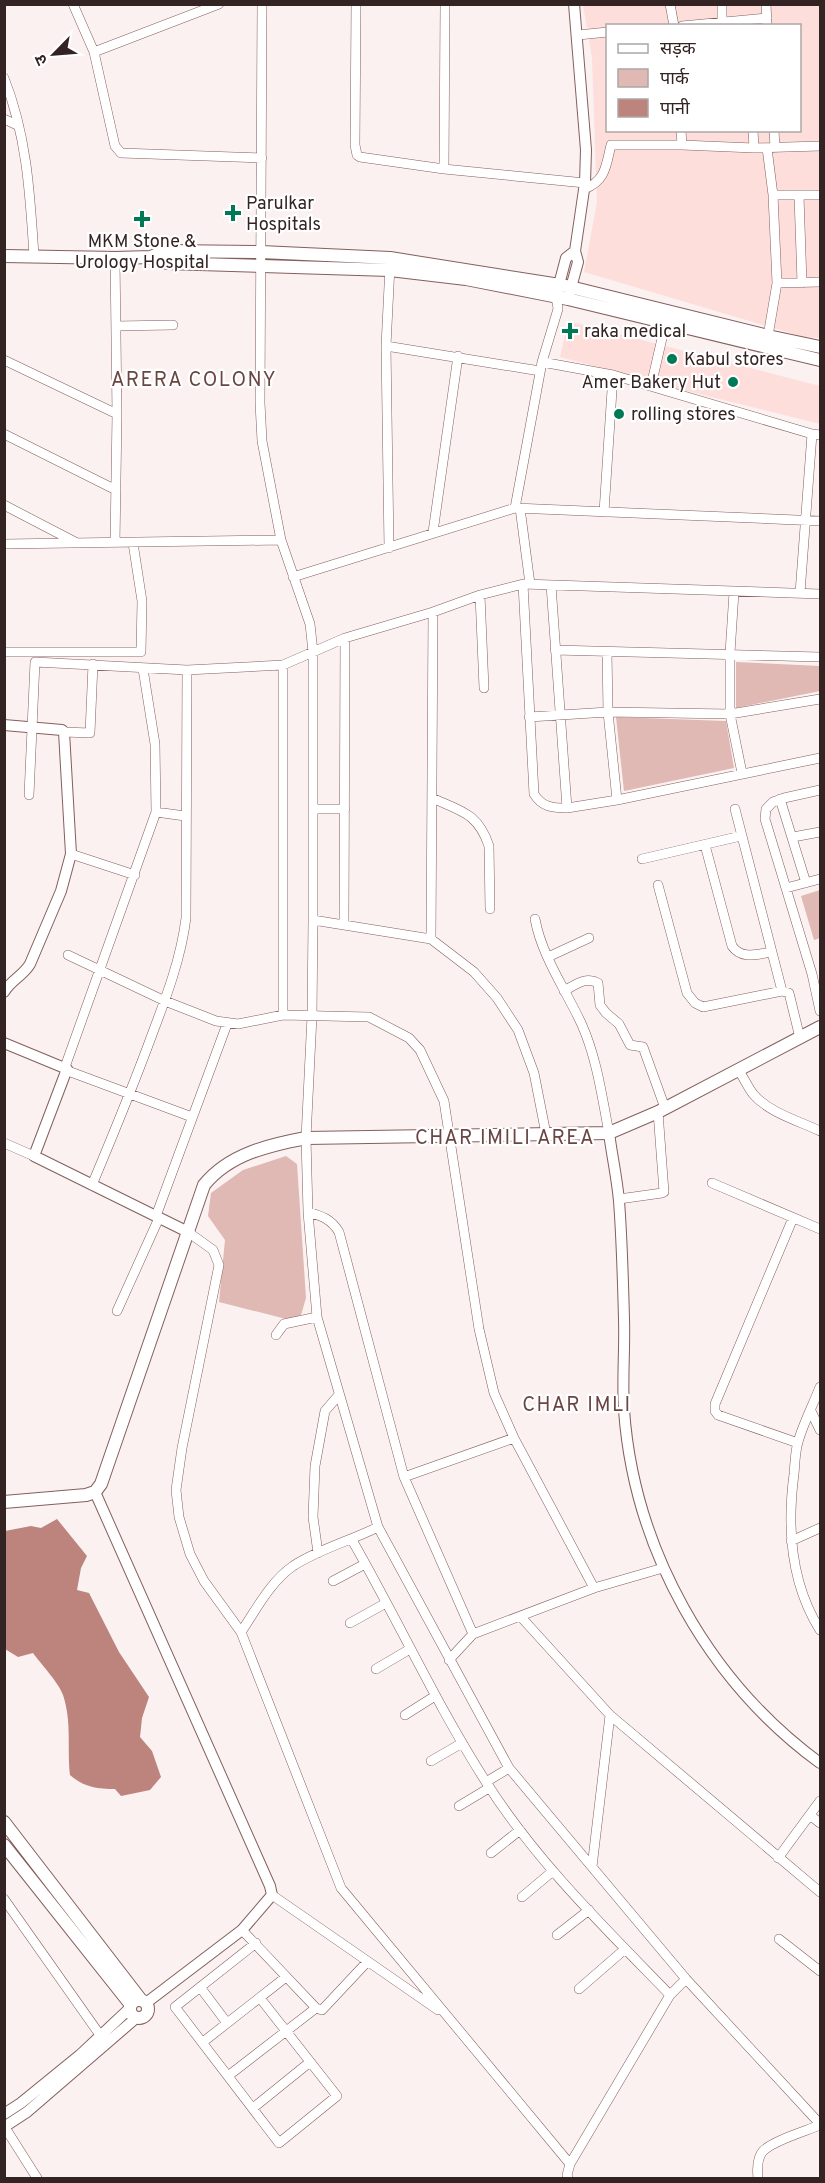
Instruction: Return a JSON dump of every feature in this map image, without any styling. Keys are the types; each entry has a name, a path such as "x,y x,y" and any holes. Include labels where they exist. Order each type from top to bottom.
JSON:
{"main road":[{"path":"4,256 115,258 152,256 164,250 261,252 390,264 563,295 820,347"},
{"path":"152,256 167,263 390,264"},
{"path":"563,295 820,360"},
{"path":"4,1502 86,1495 95,1492 105,1473 204,1185 220,1168 235,1159 270,1145 306,1138 609,1133 662,1110 820,1027"},
{"path":"4,1822 137,2007"},
{"path":"4,1845 137,2007"}],"street":[{"path":"73,4 94,52 115,146 121,153 262,158"},
{"path":"94,52 219,4"},
{"path":"262,4 262,441 281,540 310,624 313,652 312,1016 306,1138 308,1212 317,1317 338,1396 378,1527 509,1768 686,1979 820,2125 772,2145 764,2151 757,2169 758,2178"},
{"path":"356,4 355,145 357,155 366,158 594,186 600,180 605,168 610,145 754,148 820,146"},
{"path":"444,168 445,4"},
{"path":"574,4 586,150 585,186 575,251 566,258 563,295 541,366 518,508 526,584 529,717 534,794 539,803 547,807 567,808 617,800 820,758"},
{"path":"670,4 674,24"},
{"path":"722,4 722,22"},
{"path":"702,24 767,22 766,4"},
{"path":"578,35 606,32"},
{"path":"4,78 19,126 29,176 34,256"},
{"path":"4,119 19,126"},
{"path":"681,132 682,145"},
{"path":"753,132 754,148"},
{"path":"768,336 777,284 771,148 774,132"},
{"path":"773,195 820,195"},
{"path":"799,196 802,282"},
{"path":"115,258 117,414 115,543"},
{"path":"389,548 386,346 390,264"},
{"path":"777,284 820,282"},
{"path":"651,386 666,321"},
{"path":"116,326 173,325"},
{"path":"386,346 613,375 817,434 800,593"},
{"path":"433,532 458,356"},
{"path":"4,360 117,414"},
{"path":"604,512 613,375"},
{"path":"4,434 116,490"},
{"path":"4,505 79,544"},
{"path":"293,577 433,532 518,508 820,521"},
{"path":"4,544 281,540"},
{"path":"4,652 141,652 142,601 133,543"},
{"path":"29,795 36,662 187,670 283,665 345,638 433,612 480,595 526,584 820,594"},
{"path":"551,585 567,808"},
{"path":"734,592 730,653 730,714 742,773"},
{"path":"480,595 484,688"},
{"path":"431,939 433,612"},
{"path":"344,924 345,638"},
{"path":"555,650 820,657"},
{"path":"606,651 608,712 617,800"},
{"path":"4,725 90,733 93,664"},
{"path":"283,665 283,1015"},
{"path":"34,1156 156,812 155,744 143,669"},
{"path":"92,1185 131,1093 165,1001 183,938 186,918 187,670"},
{"path":"529,717 608,712 730,714 820,699"},
{"path":"4,992 30,964 61,891 71,854 64,732"},
{"path":"820,790 773,802 766,809 765,819 812,974 820,1011"},
{"path":"432,798 472,816 486,838 489,846 490,909"},
{"path":"780,799 794,837 806,883"},
{"path":"313,809 345,809"},
{"path":"735,809 783,991"},
{"path":"156,812 185,816"},
{"path":"794,837 820,831"},
{"path":"642,859 741,836"},
{"path":"705,845 732,946 746,956 772,952"},
{"path":"71,854 135,874"},
{"path":"786,888 820,879"},
{"path":"658,885 687,993 695,1003 703,1007 783,991 789,993 793,1002 800,1038"},
{"path":"535,919 548,957 582,1025 593,1055 609,1133 619,1199 624,1320 624,1409 634,1480 663,1568 678,1599 706,1643 741,1689 772,1724 820,1763"},
{"path":"313,920 431,939 474,972 497,998 518,1030 534,1073 546,1134"},
{"path":"548,957 589,938"},
{"path":"68,955 165,1001 226,1024 238,1024 283,1015 369,1017 409,1038 420,1050 444,1101 485,1359 494,1393 513,1438 594,1588"},
{"path":"564,991 583,981 598,983 598,1001 606,1013 619,1024 630,1045 643,1047 662,1110 663,1192 619,1199"},
{"path":"117,1311 157,1217 226,1024"},
{"path":"4,1043 192,1117"},
{"path":"739,1071 762,1102 773,1110 820,1131"},
{"path":"4,1143 188,1232 213,1250 219,1265 182,1448 177,1504 190,1554 196,1569 241,1632 341,1888 570,2164"},
{"path":"712,1183 820,1229"},
{"path":"308,1212 325,1217 334,1224 339,1232 404,1477 473,1634"},
{"path":"793,1218 715,1404 715,1411 718,1415 798,1443"},
{"path":"276,1335 284,1324 317,1317"},
{"path":"820,1387 798,1443 790,1498 791,1541 796,1572 804,1598 820,1630"},
{"path":"318,1553 313,1517 315,1466 325,1411 338,1396"},
{"path":"811,1411 820,1430"},
{"path":"404,1477 513,1438"},
{"path":"95,1492 266,1875 272,1895 447,2017"},
{"path":"241,1632 272,1586 292,1567 378,1527"},
{"path":"791,1541 820,1528"},
{"path":"351,1540 435,1696 488,1785 553,1871 670,1995"},
{"path":"333,1581 365,1564"},
{"path":"449,1660 473,1634 594,1588 663,1568"},
{"path":"350,1623 386,1603"},
{"path":"521,1617 610,1715 820,1893"},
{"path":"376,1669 410,1649"},
{"path":"405,1715 435,1696"},
{"path":"592,1867 610,1715"},
{"path":"431,1761 462,1743"},
{"path":"459,1806 509,1768"},
{"path":"778,1858 820,1801"},
{"path":"811,1816 820,1823"},
{"path":"491,1853 520,1830"},
{"path":"522,1897 553,1871"},
{"path":"4,2114 21,2103 100,2035 242,1930 272,1895"},
{"path":"4,1899 100,2035"},
{"path":"557,1935 589,1910"},
{"path":"242,1930 316,2008 322,2010 367,1962"},
{"path":"779,1939 820,1971"},
{"path":"256,1943 175,2007 279,2143 338,2096 260,1998"},
{"path":"579,1989 625,1949"},
{"path":"202,2042 286,1977"},
{"path":"568,2178 570,2164 670,1995 686,1979"},
{"path":"200,1987 227,2023"},
{"path":"37,2178 5,2126 27,2112 137,2007"},
{"path":"228,2076 316,2008"},
{"path":"253,2108 310,2062"}],"shaded area":[{"path":"583,5 820,5 820,338 804,337 584,272 597,202 592,58"},
{"path":"568,321 820,386 820,424 560,357"}],"green space":[{"path":"736,662 820,666 820,691 736,708"},
{"path":"616,717 726,721 734,768 624,791"},
{"path":"820,890 820,938 814,940 801,896"},
{"path":"286,1156 297,1164 306,1298 301,1315 290,1320 219,1302 225,1240 208,1216 211,1193 243,1170"}],"water":[{"path":"57,1519 87,1556 81,1568 77,1590 89,1593 119,1652 149,1697 142,1718 140,1737 152,1751 161,1777 150,1790 121,1796 115,1789 91,1787 70,1775 66,1705 61,1690 33,1653 18,1657 5,1649 5,1531 31,1526 41,1528"}],"place":[{"name":"Parulkar Hospitals","path":"233,213"},
{"name":"MKM Stone & Urology Hospital","path":"142,219"},
{"name":"raka medical","path":"570,331"},
{"name":"Kabul stores","path":"672,359"},
{"name":"Amer Bakery Hut","path":"733,382"},
{"name":"rolling stores","path":"619,414"}],"district":[{"name":"ARERA COLONY","path":"194,379"},
{"name":"CHAR IMILI AREA","path":"505,1137"},
{"name":"CHAR IMLI","path":"577,1404"}]}
